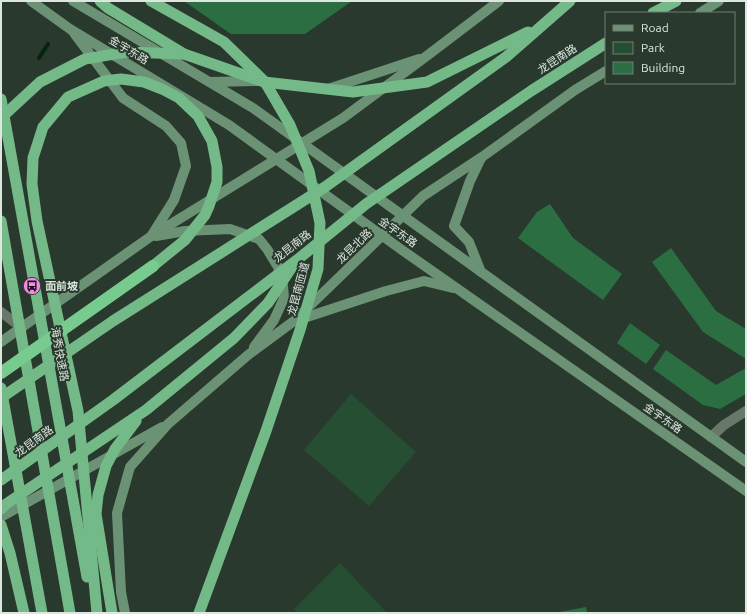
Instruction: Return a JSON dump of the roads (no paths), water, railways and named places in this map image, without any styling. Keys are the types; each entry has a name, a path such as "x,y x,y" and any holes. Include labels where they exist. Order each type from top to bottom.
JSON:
{"highway":[{"path":"100,1 108,8 184,54 264,82 353,92 427,82 544,24"},
{"name":"龙昆南匝道","path":"151,1 224,42 265,82 290,125 309,171 320,223 318,269 302,322 266,431 199,613"},
{"path":"1,398 113,321 325,187 506,56 570,1"},
{"path":"655,12 676,1"},
{"name":"龙昆南路","path":"1,480 113,400 297,260 366,204 531,91 605,44"},
{"path":"1,118 40,82 85,59 126,52 184,54"},
{"path":"1,373 153,266 185,240 205,215 217,182 217,167 212,141 198,116 179,98 144,82 121,79 104,81 68,97 43,127 33,158 32,184 37,221 78,411 97,613"},
{"name":"海秀快速路","path":"1,99 93,613"},
{"path":"1,221 70,613"},
{"path":"1,509 146,410 234,338 268,303 297,260"},
{"path":"1,388 42,613"},
{"path":"112,613 96,514 98,495 106,466 115,449 146,410"},
{"path":"1,525 10,553 24,613"}],"main road":[{"name":"金宇东路","path":"31,1 70,29 229,125 382,236 746,491"},
{"name":"金宇东路","path":"73,1 253,108 746,462"},
{"path":"1,342 150,237 343,118 499,1"},
{"path":"702,12 719,1"},
{"path":"70,29 123,98 166,126 181,143 186,166 174,200 150,237"},
{"path":"210,82 296,80 316,93 428,55"},
{"name":"龙昆北路","path":"168,424 248,355 294,321 423,196 482,157 575,90 605,72"},
{"path":"481,272 469,242 454,226 470,181 482,157"},
{"path":"150,237 185,231 230,229 259,239 267,248 278,267 283,286 284,298 274,320 248,355"},
{"path":"294,321 386,290 424,281 458,289"},
{"path":"1,517 168,424"},
{"path":"125,613 121,592 117,513 130,467 168,424"}],"street":[{"path":"1,312 22,328"},
{"path":"711,437 724,425 746,411"}],"waterway":[{"path":"39,58 48,44"}],"place":[{"name":"面前坡","path":"32,286"}]}
